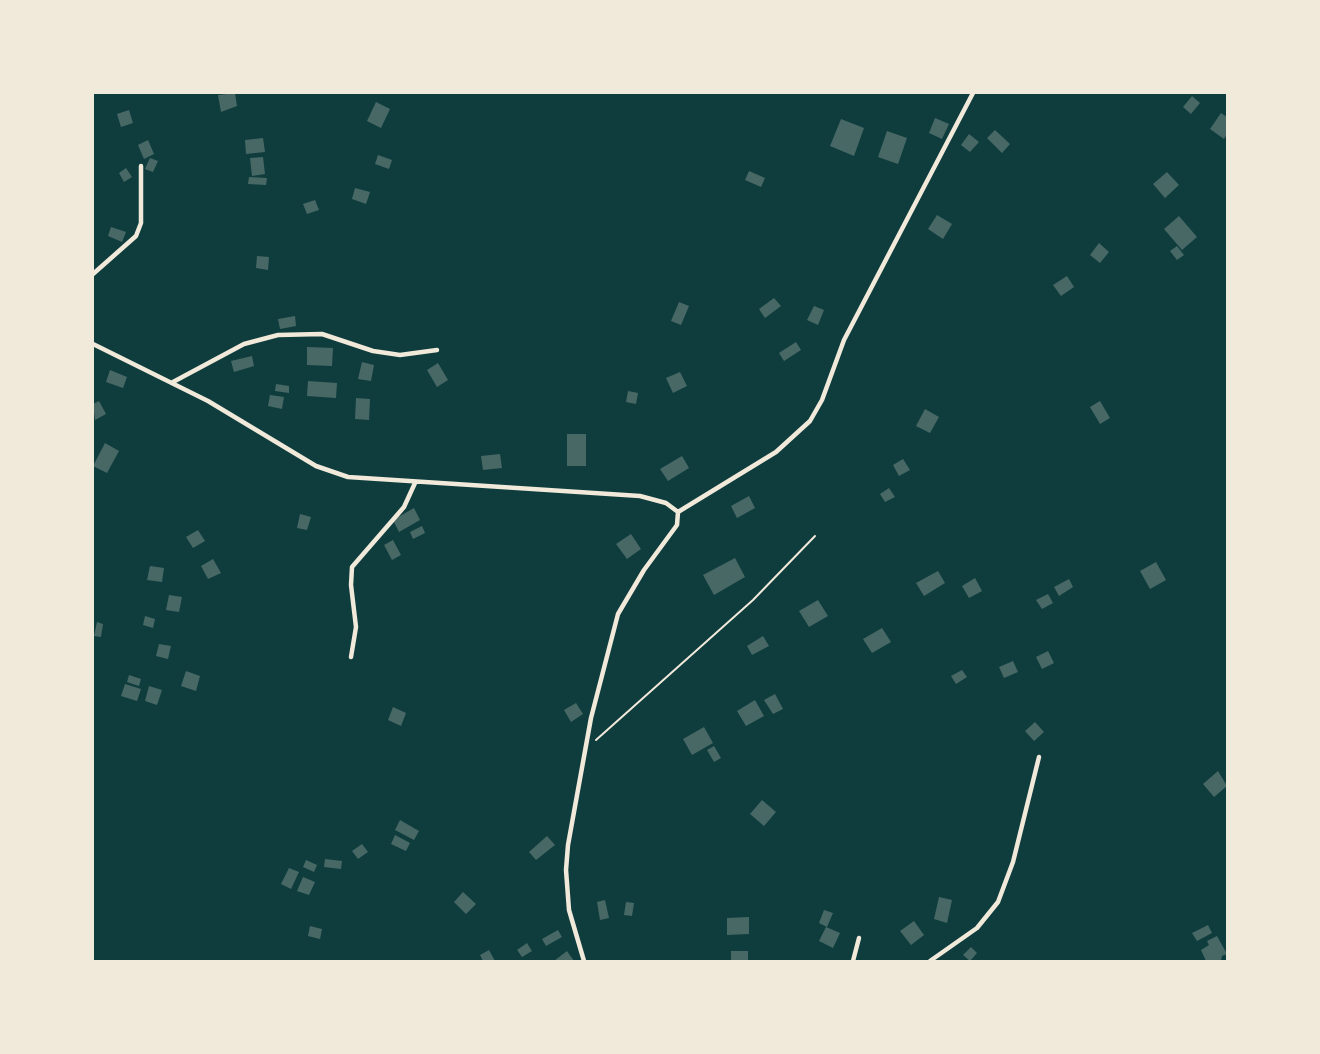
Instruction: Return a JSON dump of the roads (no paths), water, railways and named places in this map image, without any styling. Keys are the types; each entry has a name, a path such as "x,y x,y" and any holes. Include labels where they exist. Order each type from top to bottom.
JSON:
{"street":[{"path":"678,512 776,453 810,422 822,400 848,332 973,93"},
{"path":"93,274 136,236 141,223 141,166"},
{"path":"173,382 244,344 278,335 322,334 374,351 400,355 437,350"},
{"path":"93,344 173,382 316,466 348,477 640,496 666,503 678,512"},
{"path":"351,657 356,627 351,585 352,567 404,507 415,483"},
{"path":"584,961 569,910 566,870 585,750 618,614 644,570 677,525 678,512"},
{"path":"930,961 977,928 998,902 1013,862 1039,757"},
{"path":"853,961 859,938"}]}
